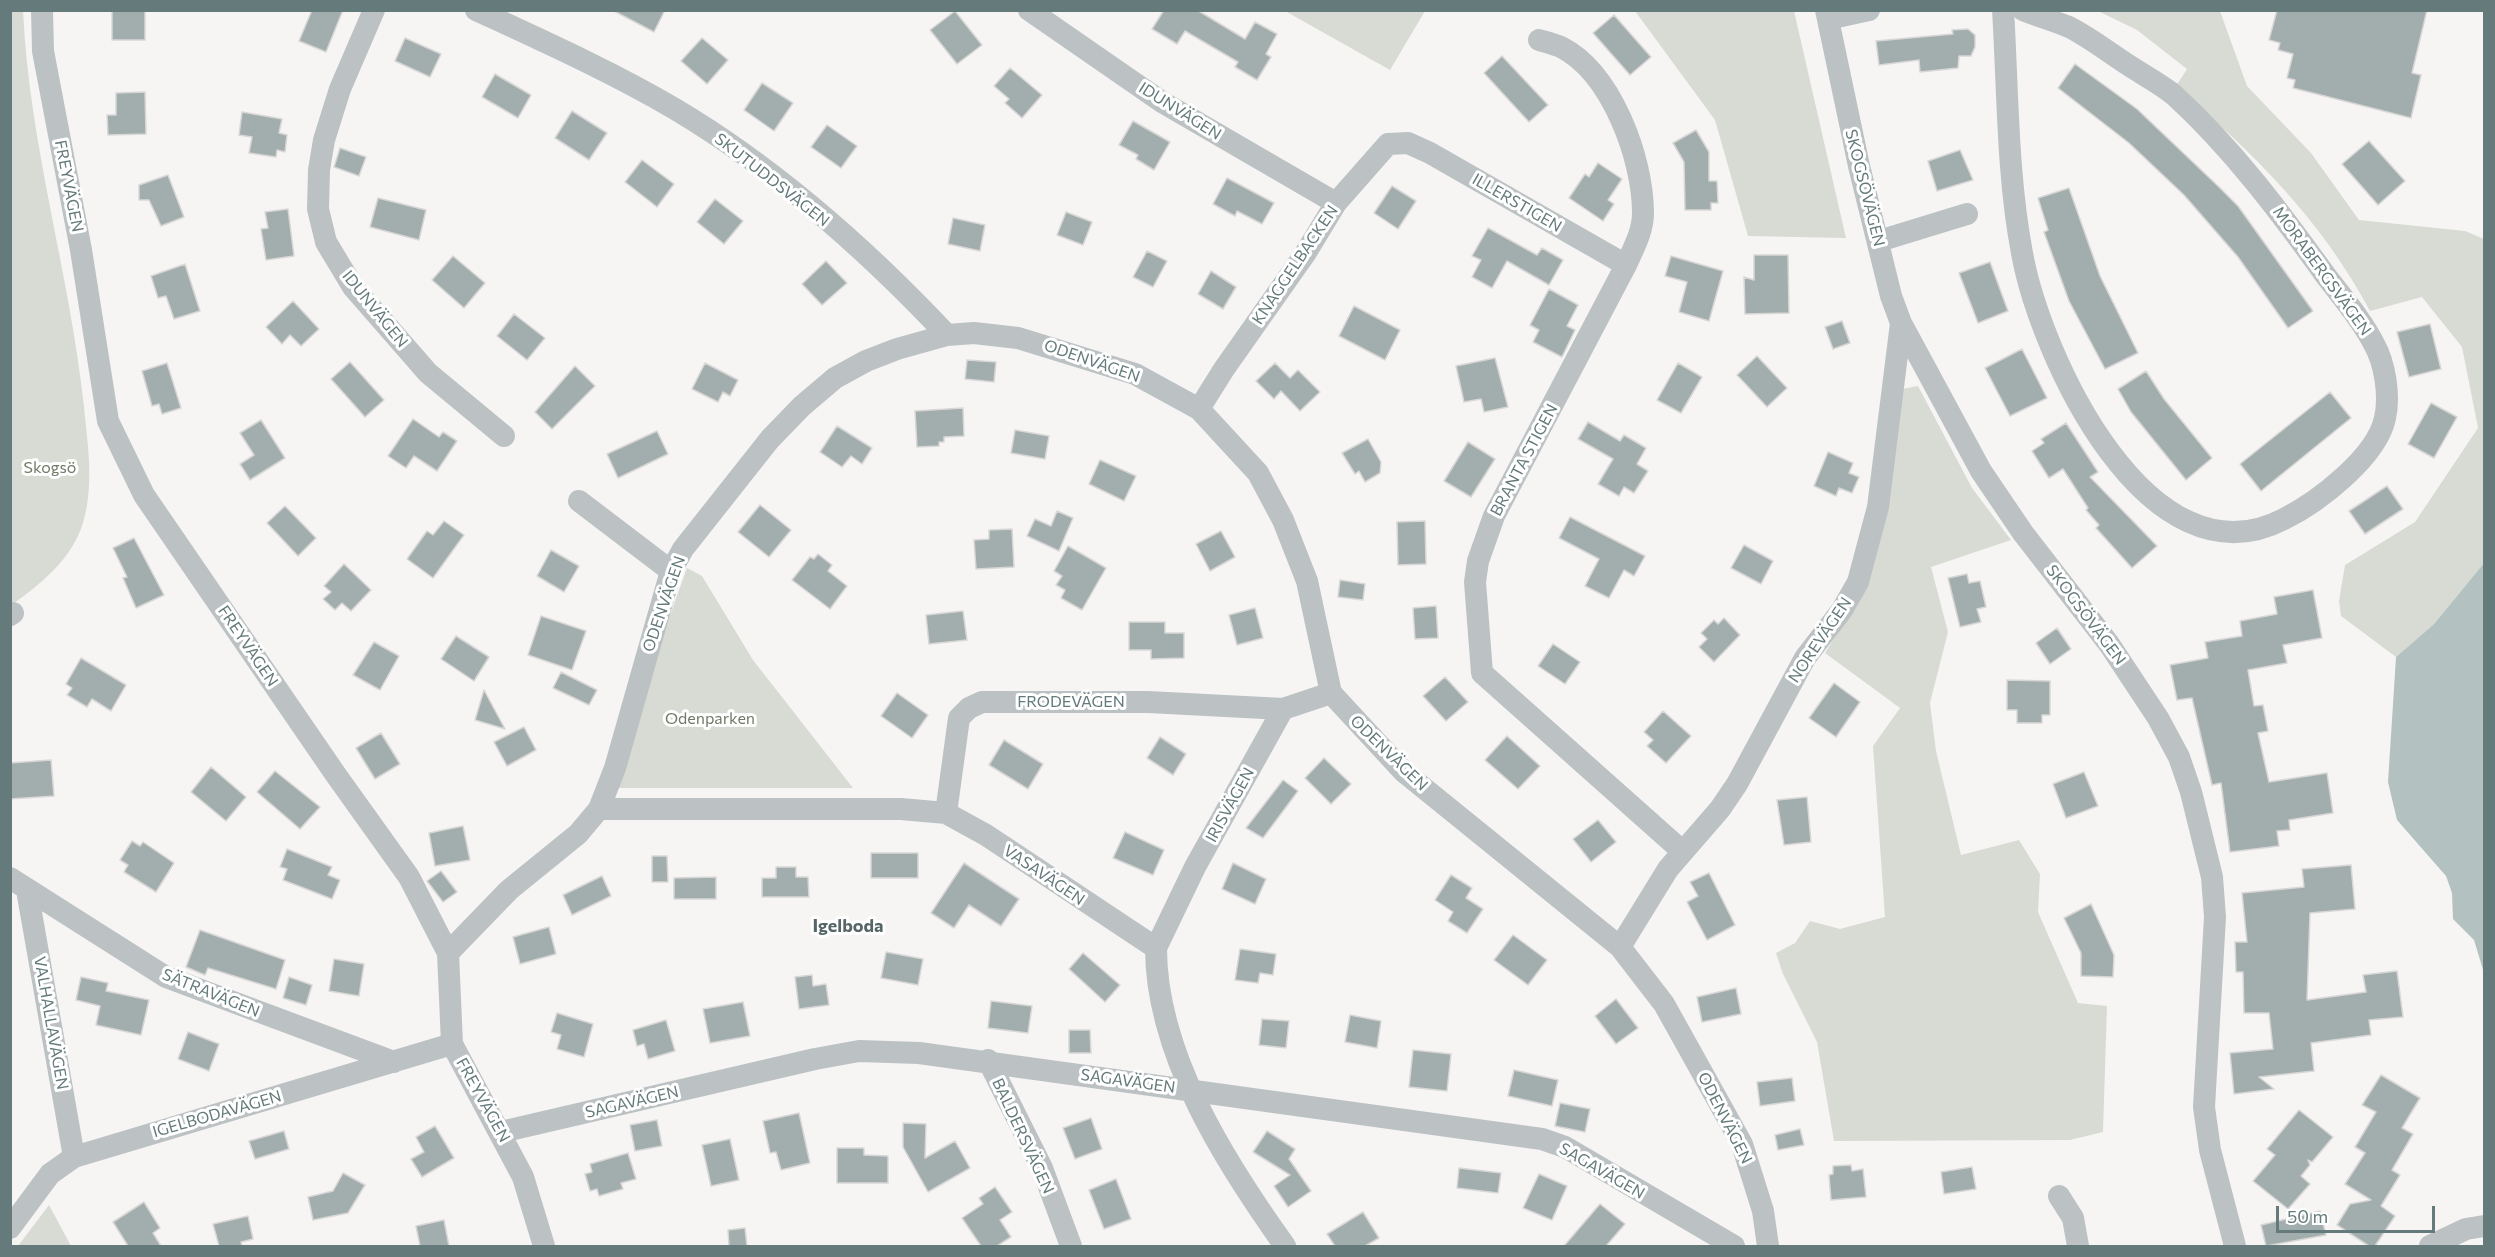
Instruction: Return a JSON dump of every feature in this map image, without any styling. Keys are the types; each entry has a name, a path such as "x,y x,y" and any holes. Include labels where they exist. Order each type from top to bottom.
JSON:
{"street":[{"name":"FREYVÄGEN","path":"42,10 43,51 81,250 108,421 144,495 336,775 409,877 448,953 453,1044 523,1177 544,1246"},
{"name":"IDUNVÄGEN","path":"374,10 340,89 324,140 319,170 318,209 326,242 353,287 428,373 504,436"},
{"name":"SKUTUDDSVÄGEN","path":"476,10 675,109 742,153 883,268 947,335"},
{"name":"IDUNVÄGEN","path":"1029,10 1162,102 1336,203"},
{"path":"1827,15 1869,10"},
{"name":"MORABERGSVÄGEN","path":"2003,10 2010,137 2022,252 2044,325 2081,409 2138,487 2175,514 2204,527 2230,531 2259,529 2281,521 2299,511 2357,466 2374,445 2385,418 2385,384 2375,345 2267,194 2172,94 2070,28 2023,10"},
{"name":"SKOGSÖVÄGEN","path":"1827,15 1856,156 1891,296 1901,323 1981,471 2023,533 2130,674 2180,757 2196,810 2212,877 2215,917 2204,1107 2210,1150 2235,1246"},
{"name":"BRANTA STIGEN","path":"1539,40 1560,47 1583,63 1616,107 1635,158 1644,215 1639,236 1626,265 1494,516 1478,561 1475,582 1482,674 1682,851"},
{"name":"KNAGGELBACKEN","path":"1199,409 1224,369 1299,263 1336,203 1388,144 1408,143"},
{"name":"ILLERSTIGEN","path":"1408,143 1430,153 1626,265"},
{"path":"1879,241 1967,214"},
{"name":"NOREVÄGEN","path":"1620,947 1650,896 1682,851 1720,809 1737,784 1805,658 1842,610 1858,582 1878,507 1901,323"},
{"name":"ODENVÄGEN","path":"448,953 508,890 578,834 599,810 615,768 671,571 682,549 770,439 802,406 836,378 866,361 947,335 985,334 1018,338 1051,346 1135,374 1199,409 1258,472 1283,520 1307,581 1331,693 1404,772 1620,947 1664,1004 1742,1144 1758,1190 1768,1246"},
{"path":"579,501 671,571"},
{"path":"1283,709 1331,693"},
{"name":"FRODEVÄGEN","path":"946,813 959,718 969,708 982,702 1148,702 1283,709"},
{"name":"IRISVÄGEN","path":"1156,948 1196,867 1283,709"},
{"name":"VASAVÄGEN","path":"599,810 902,810 946,813 986,835 1156,948"},
{"name":"SÄTRAVÄGEN","path":"19,884 166,977 394,1062"},
{"name":"VALHALLAVÄGEN","path":"19,884 74,1157"},
{"path":"1156,948 1156,968 1173,1047 1191,1090 1221,1151 1285,1246"},
{"name":"IGELBODAVÄGEN","path":"10,1228 50,1174 74,1157 453,1044"},
{"name":"SAGAVÄGEN","path":"501,1132 859,1051 888,1050 988,1060 1542,1139 1565,1147 1734,1246"},
{"name":"BALDERSVÄGEN","path":"988,1060 1042,1168 1071,1246"},
{"path":"2059,1196 2073,1218 2078,1246"},
{"path":"2437,1245 2466,1229 2484,1226"}],"green space":[{"name":"Skogsö","path":"23,10 33,110 78,357 87,437 89,484 81,529 69,552 52,572 11,605 10,11"},
{"path":"1285,11 1425,11 1390,70"},
{"path":"1635,11 1794,11 1846,238 1748,236 1715,120"},
{"path":"2098,11 2220,11 2247,86 2311,153 2359,220 2465,231 2484,239 2484,563 2434,624 2396,657 2341,616 2339,601 2345,565 2415,522 2478,428 2462,347 2422,297 2370,311 2351,278 2308,217 2259,163 2176,86 2187,69 2137,30"},
{"path":"1918,386 1972,488 2011,540 1931,567 1948,632 1930,703 1936,751 1961,855 2019,840 2040,874 2038,912 2078,1003 2107,1006 2103,1132 2070,1140 1834,1141 1817,1042 1783,974 1776,953 1795,943 1810,921 1840,929 1885,917 1873,746 1900,708 1825,653 1858,600 1902,389"},
{"name":"Odenparken","path":"687,568 702,576 753,660 853,788 618,788 651,668"},
{"path":"49,1205 71,1246 18,1246"}],"shaded area":[{"path":"2484,563 2484,973 2474,940 2453,919 2452,893 2446,876 2397,820 2388,782 2396,657 2434,624"}],"building":[{"path":"112,10 145,10 145,40 112,40"},
{"path":"312,10 343,10 326,52 299,41"},
{"path":"612,10 665,10 654,32"},
{"path":"1164,10 1197,10 1245,39 1255,22 1277,34 1266,54 1271,57 1257,80 1235,67 1238,62 1185,31 1177,44 1152,29"},
{"path":"2277,10 2427,10 2412,73 2421,75 2411,118 2293,88 2295,80 2287,78 2293,54 2278,50 2280,43 2269,40"},
{"path":"955,11 982,45 957,64 930,30"},
{"path":"1614,15 1651,57 1630,75 1593,33"},
{"path":"1968,29 1975,35 1975,47 1971,56 1959,56 1958,68 1920,72 1919,60 1879,65 1876,41 1953,34 1952,30"},
{"path":"405,38 441,54 430,77 395,61"},
{"path":"702,38 728,60 707,84 681,61"},
{"path":"1502,56 1548,105 1529,122 1484,73"},
{"path":"2075,64 2137,109 2238,206 2313,311 2288,328 2238,257 2184,195 2129,143 2058,88"},
{"path":"1010,68 1042,95 1022,118 1005,103 1009,99 994,86"},
{"path":"495,74 531,95 518,118 482,97"},
{"path":"762,83 793,103 774,131 744,110"},
{"path":"145,92 146,134 108,135 107,115 116,115 116,93"},
{"path":"572,111 607,133 589,160 555,138"},
{"path":"242,112 282,119 279,133 287,135 285,152 277,150 276,157 249,153 252,137 239,135"},
{"path":"1133,121 1170,142 1154,170 1136,159 1138,155 1119,145"},
{"path":"827,125 857,146 841,168 811,147"},
{"path":"1696,130 1709,152 1709,181 1717,181 1718,203 1711,203 1711,210 1685,210 1684,162 1673,143"},
{"path":"2369,141 2405,181 2378,205 2342,164"},
{"path":"340,148 366,157 359,176 334,167"},
{"path":"1960,150 1973,180 1937,191 1928,161"},
{"path":"642,160 674,184 657,207 625,182"},
{"path":"1598,163 1622,179 1608,200 1614,204 1603,221 1569,198 1585,174 1589,177"},
{"path":"168,175 184,217 161,226 149,200 139,200 139,185"},
{"path":"1227,178 1274,203 1262,224 1237,211 1235,216 1213,204"},
{"path":"1392,186 1416,201 1398,229 1374,213"},
{"path":"2069,188 2100,276 2138,353 2105,369 2069,301 2044,232 2048,230 2038,198"},
{"path":"378,198 426,210 419,240 370,227"},
{"path":"715,199 743,221 724,244 697,222"},
{"path":"288,209 294,256 266,260 261,229 268,228 265,212"},
{"path":"1066,212 1092,222 1083,245 1057,235"},
{"path":"953,218 985,225 980,251 948,244"},
{"path":"1488,228 1537,255 1542,248 1563,260 1549,285 1507,261 1492,288 1472,277 1481,260 1472,256"},
{"path":"1147,251 1167,261 1153,287 1133,277"},
{"path":"1754,255 1788,255 1789,313 1745,314 1744,277 1754,280"},
{"path":"453,256 485,283 464,308 432,280"},
{"path":"1671,256 1723,271 1709,321 1679,312 1687,282 1665,276"},
{"path":"826,261 847,283 822,305 802,284"},
{"path":"1990,262 2008,311 1978,323 1959,273"},
{"path":"185,264 200,311 174,319 166,296 158,298 151,276"},
{"path":"1211,271 1236,287 1223,309 1198,294"},
{"path":"1549,289 1578,305 1567,326 1575,330 1562,357 1533,342 1539,330 1530,325"},
{"path":"293,301 319,329 301,346 290,335 282,344 266,327"},
{"path":"1354,306 1400,330 1385,360 1339,336"},
{"path":"514,314 545,338 527,360 497,336"},
{"path":"1842,321 1850,343 1833,349 1825,327"},
{"path":"2430,324 2441,369 2409,377 2397,332"},
{"path":"2022,349 2047,398 2010,416 1985,368"},
{"path":"1757,356 1787,388 1767,407 1737,375"},
{"path":"1495,358 1508,407 1484,412 1481,399 1464,402 1456,366"},
{"path":"967,360 996,362 994,382 965,379"},
{"path":"350,362 384,400 365,417 331,379"},
{"path":"167,363 181,408 162,414 159,404 152,406 142,371"},
{"path":"705,363 738,380 730,396 723,392 718,402 692,389"},
{"path":"1275,363 1290,378 1298,370 1320,392 1300,411 1281,391 1274,399 1256,381"},
{"path":"1678,363 1702,377 1681,413 1657,400"},
{"path":"575,366 595,386 552,429 535,412"},
{"path":"2146,371 2164,399 2212,458 2186,480 2131,412 2118,389"},
{"path":"2330,392 2351,418 2261,491 2240,464"},
{"path":"2431,403 2457,417 2434,458 2408,444"},
{"path":"963,408 964,436 944,437 944,442 939,442 939,446 917,447 915,411"},
{"path":"413,419 439,437 443,432 457,441 437,471 414,456 406,468 388,456"},
{"path":"261,420 285,458 250,480 240,464 254,455 240,433"},
{"path":"1588,422 1620,441 1624,435 1646,448 1637,464 1648,471 1634,493 1624,487 1619,496 1598,484 1613,459 1578,439"},
{"path":"2066,423 2098,472 2090,477 2157,546 2132,568 2096,528 2099,525 2086,510 2088,508 2063,469 2049,478 2032,451 2044,443 2041,439"},
{"path":"837,426 872,448 862,464 851,456 842,467 820,452"},
{"path":"1015,430 1049,436 1045,459 1011,453"},
{"path":"657,431 668,454 618,478 607,454"},
{"path":"1368,439 1381,462 1380,473 1365,482 1359,471 1355,474 1342,453"},
{"path":"1468,442 1495,459 1471,497 1444,481"},
{"path":"1828,452 1853,463 1849,473 1859,477 1852,493 1839,488 1836,496 1814,486"},
{"path":"1100,460 1136,476 1124,501 1089,484"},
{"path":"2387,486 2403,509 2365,534 2349,511"},
{"path":"760,505 791,530 769,557 738,532"},
{"path":"285,506 316,538 298,556 267,523"},
{"path":"1057,511 1073,518 1059,551 1027,536 1035,519 1051,526"},
{"path":"1570,517 1645,556 1634,576 1624,570 1609,598 1585,586 1599,559 1559,538"},
{"path":"444,521 464,535 433,578 407,559 427,531 433,535"},
{"path":"1425,521 1426,564 1398,565 1397,522"},
{"path":"1012,529 1014,567 976,569 974,540 989,539 989,530"},
{"path":"1221,531 1235,557 1210,571 1196,544"},
{"path":"134,538 164,595 136,608 123,578 127,577 113,548"},
{"path":"1744,545 1773,561 1761,584 1731,568"},
{"path":"1068,546 1106,568 1082,610 1061,598 1065,590 1056,585 1062,576 1054,571"},
{"path":"551,550 579,566 564,592 537,576"},
{"path":"818,554 832,565 828,571 847,586 830,609 792,580 810,557 814,559"},
{"path":"344,564 371,590 351,611 342,603 335,610 323,599 331,592 324,586"},
{"path":"1967,574 1969,583 1980,581 1986,607 1977,609 1981,622 1960,627 1948,578"},
{"path":"1340,580 1365,584 1363,600 1338,597"},
{"path":"2313,590 2322,638 2283,645 2287,663 2248,670 2254,706 2263,705 2268,731 2258,733 2269,782 2327,773 2333,813 2289,820 2290,830 2277,831 2279,846 2230,852 2221,783 2212,785 2192,698 2177,700 2170,665 2208,658 2205,642 2242,636 2240,621 2277,614 2274,597"},
{"path":"1436,606 1438,638 1415,639 1413,608"},
{"path":"1255,608 1263,638 1237,645 1229,615"},
{"path":"963,611 967,640 929,644 926,615"},
{"path":"541,616 586,631 572,670 528,655"},
{"path":"1724,618 1740,635 1714,662 1699,647 1707,639 1701,633 1714,620 1718,624"},
{"path":"1129,622 1165,622 1165,633 1184,633 1184,658 1151,659 1151,650 1129,650"},
{"path":"2057,628 2071,649 2050,664 2036,643"},
{"path":"456,636 489,657 474,681 441,659"},
{"path":"374,642 399,656 380,690 353,675"},
{"path":"1553,644 1580,662 1565,684 1538,666"},
{"path":"81,658 126,685 111,711 92,699 87,707 67,695 72,688 66,684"},
{"path":"561,672 597,690 589,705 553,688"},
{"path":"1445,677 1468,702 1446,721 1423,696"},
{"path":"2007,680 2050,681 2050,715 2042,715 2042,723 2017,723 2017,710 2007,710"},
{"path":"1834,683 1860,702 1836,737 1809,718"},
{"path":"484,690 505,729 475,720"},
{"path":"897,693 928,715 912,738 881,716"},
{"path":"1663,711 1691,736 1666,763 1647,746 1653,740 1644,732"},
{"path":"524,727 536,750 507,766 494,742"},
{"path":"381,733 400,764 375,779 356,748"},
{"path":"1507,736 1540,766 1518,789 1485,760"},
{"path":"1160,737 1186,754 1173,775 1147,758"},
{"path":"1004,740 1043,764 1028,789 989,765"},
{"path":"1324,758 1351,784 1331,804 1305,778"},
{"path":"51,760 54,796 10,799 10,763"},
{"path":"211,767 246,797 226,821 191,792"},
{"path":"275,771 320,807 300,829 257,792"},
{"path":"2084,772 2098,806 2066,818 2053,784"},
{"path":"1283,780 1298,791 1263,838 1246,828"},
{"path":"1807,797 1811,842 1784,845 1777,800"},
{"path":"1598,820 1616,842 1591,862 1573,839"},
{"path":"463,826 470,860 435,866 429,833"},
{"path":"1125,832 1164,850 1153,875 1113,858"},
{"path":"132,841 140,846 143,842 174,863 156,892 124,872 128,865 120,860"},
{"path":"287,849 332,867 328,875 340,880 332,899 283,880 287,869 280,867"},
{"path":"871,853 918,853 918,878 871,878"},
{"path":"652,856 667,856 668,882 652,882"},
{"path":"964,863 1019,899 1001,926 969,905 954,928 931,913"},
{"path":"1233,863 1266,879 1255,904 1222,889"},
{"path":"2351,865 2355,909 2310,913 2307,1000 2366,992 2363,975 2397,971 2403,1017 2369,1020 2371,1035 2311,1043 2314,1071 2259,1077 2274,1089 2234,1094 2230,1053 2273,1049 2269,1013 2244,1013 2243,972 2236,972 2235,942 2247,942 2242,893 2304,887 2302,869"},
{"path":"776,867 796,867 796,877 808,877 809,897 762,897 762,878 776,878"},
{"path":"441,871 457,892 443,902 427,881"},
{"path":"1709,873 1735,925 1707,940 1687,902 1698,896 1690,882"},
{"path":"1451,875 1472,888 1466,898 1483,909 1467,933 1448,921 1453,912 1435,900"},
{"path":"602,876 611,896 572,915 563,895"},
{"path":"716,877 716,899 674,899 674,878"},
{"path":"2091,904 2114,955 2113,977 2081,976 2081,953 2064,918"},
{"path":"549,927 556,954 520,964 513,937"},
{"path":"200,930 285,960 276,989 208,968 205,975 186,967"},
{"path":"1513,935 1547,960 1528,985 1494,960"},
{"path":"1240,949 1276,954 1273,975 1260,973 1258,983 1235,980"},
{"path":"886,952 923,959 918,985 881,978"},
{"path":"1083,953 1120,985 1105,1002 1069,969"},
{"path":"334,959 364,964 359,996 329,991"},
{"path":"812,975 813,986 826,984 829,1005 799,1009 795,977"},
{"path":"81,977 108,983 106,991 149,1000 141,1035 96,1025 100,1006 76,1000"},
{"path":"289,977 312,985 306,1005 283,998"},
{"path":"1736,988 1741,1014 1702,1022 1697,997"},
{"path":"1616,999 1638,1028 1616,1044 1595,1016"},
{"path":"991,1001 1032,1006 1028,1033 988,1028"},
{"path":"743,1002 750,1036 710,1043 703,1009"},
{"path":"557,1013 593,1024 584,1057 557,1049 561,1035 551,1032"},
{"path":"1350,1015 1381,1021 1377,1048 1345,1042"},
{"path":"1262,1019 1289,1021 1286,1048 1259,1045"},
{"path":"666,1020 675,1051 648,1059 644,1044 637,1046 633,1030"},
{"path":"1069,1030 1090,1030 1091,1053 1069,1053"},
{"path":"188,1032 219,1044 209,1071 178,1059"},
{"path":"1413,1050 1451,1054 1447,1091 1409,1087"},
{"path":"1514,1070 1558,1080 1552,1106 1508,1096"},
{"path":"2381,1075 2420,1098 2402,1128 2413,1134 2392,1170 2400,1175 2381,1206 2395,1216 2375,1246 2369,1246 2337,1225 2350,1204 2371,1200 2345,1184 2365,1153 2355,1147 2376,1112 2362,1105"},
{"path":"1792,1078 1795,1101 1760,1106 1757,1082"},
{"path":"1560,1103 1590,1109 1585,1132 1555,1126"},
{"path":"2299,1110 2333,1137 2312,1162 2308,1160 2310,1165 2301,1176 2310,1184 2288,1209 2253,1181 2275,1155 2267,1149"},
{"path":"799,1113 810,1163 781,1170 776,1152 770,1153 763,1121"},
{"path":"1091,1118 1102,1149 1075,1159 1063,1128"},
{"path":"657,1120 662,1146 635,1151 630,1125"},
{"path":"903,1123 926,1124 925,1158 955,1141 970,1168 928,1192 903,1147"},
{"path":"435,1126 454,1158 422,1177 411,1159 424,1152 416,1137"},
{"path":"1800,1129 1804,1145 1778,1150 1775,1135"},
{"path":"284,1131 289,1149 255,1159 249,1141"},
{"path":"1267,1131 1295,1149 1289,1159 1311,1191 1288,1207 1274,1186 1290,1175 1253,1152"},
{"path":"730,1139 739,1180 711,1186 702,1145"},
{"path":"837,1148 864,1148 864,1155 888,1156 888,1183 837,1183"},
{"path":"628,1153 636,1179 621,1183 623,1189 599,1196 597,1189 590,1191 585,1174 592,1172 590,1164"},
{"path":"1851,1165 1852,1171 1863,1169 1866,1197 1831,1200 1829,1175 1833,1174 1833,1166"},
{"path":"1972,1167 1976,1189 1944,1194 1941,1172"},
{"path":"1459,1168 1501,1173 1498,1193 1457,1188"},
{"path":"343,1173 365,1185 348,1213 313,1220 308,1197 333,1191"},
{"path":"1539,1174 1567,1186 1552,1220 1523,1208"},
{"path":"1116,1179 1131,1219 1104,1229 1089,1190"},
{"path":"995,1187 1012,1212 1000,1220 1011,1237 997,1246 981,1246 962,1218 983,1204 979,1198"},
{"path":"144,1202 160,1228 153,1233 161,1246 128,1246 113,1222"},
{"path":"1600,1204 1625,1224 1606,1246 1564,1246"},
{"path":"2320,1211 2326,1235 2266,1246 2261,1225"},
{"path":"1363,1212 1379,1238 1365,1246 1335,1246 1327,1234"},
{"path":"248,1216 253,1239 241,1242 242,1246 219,1246 213,1224"},
{"path":"444,1220 449,1246 420,1246 416,1226"},
{"path":"745,1228 747,1246 729,1246 728,1230"}],"district":[{"name":"Igelboda","path":"848,926"}]}
